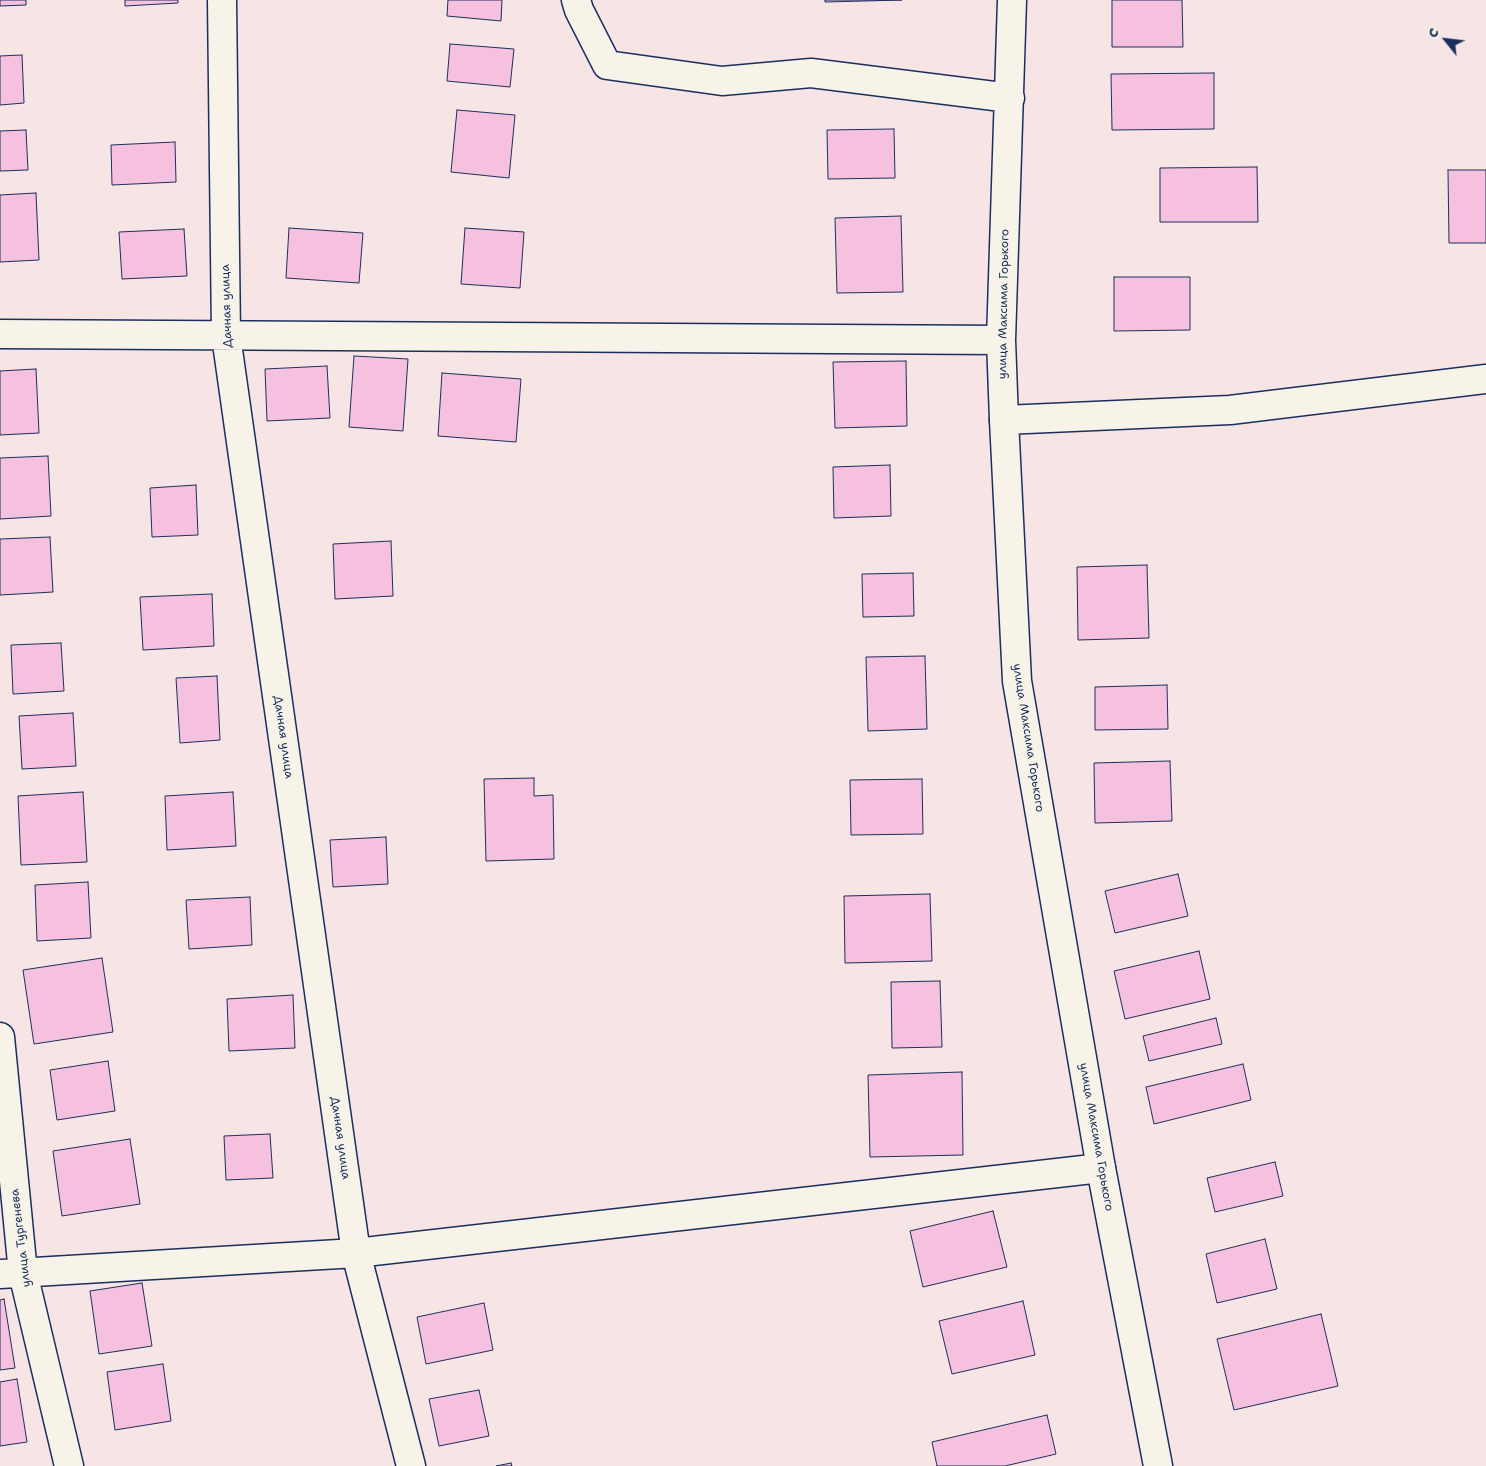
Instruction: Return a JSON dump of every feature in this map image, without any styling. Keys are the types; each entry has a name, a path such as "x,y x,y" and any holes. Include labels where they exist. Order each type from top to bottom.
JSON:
{"street":[{"name":"Дачная улица","path":"222,0 226,336 356,1253 412,1466"},
{"path":"576,0 579,10 607,66 722,81 811,73 1010,98"},
{"name":"улица Максима Горького","path":"1012,0 1001,340 1017,681 1101,1168 1158,1466"},
{"path":"0,334 1001,340"},
{"path":"1004,420 1230,410 1486,379"},
{"name":"улица Тургенева","path":"0,1036 11,1273 69,1466"},
{"path":"11,1273 356,1253 1101,1168"}],"building":[{"path":"0,0 26,0 26,5 0,6"},
{"path":"125,0 178,0 178,3 125,6"},
{"path":"448,0 502,0 501,21 447,16"},
{"path":"825,0 902,0 825,2"},
{"path":"1112,0 1182,0 1183,47 1112,47"},
{"path":"450,44 514,49 510,87 447,81"},
{"path":"22,55 24,103 0,105 0,56"},
{"path":"1214,73 1214,129 1112,130 1111,74"},
{"path":"457,110 515,115 509,178 451,172"},
{"path":"894,129 895,178 828,179 827,130"},
{"path":"26,130 28,170 0,171 0,131"},
{"path":"175,142 176,182 112,185 111,145"},
{"path":"1257,167 1258,222 1160,222 1160,168"},
{"path":"1448,170 1486,170 1486,243 1449,243"},
{"path":"36,193 39,260 0,262 0,195"},
{"path":"901,216 903,292 837,293 835,218"},
{"path":"289,228 363,233 359,283 286,278"},
{"path":"465,228 524,232 520,288 461,284"},
{"path":"184,229 187,276 122,279 119,232"},
{"path":"1114,277 1190,277 1190,330 1114,331"},
{"path":"354,356 408,359 403,431 349,427"},
{"path":"906,361 907,426 835,428 833,362"},
{"path":"327,366 330,418 267,421 265,369"},
{"path":"36,369 39,433 0,435 0,371"},
{"path":"442,373 521,379 516,442 438,436"},
{"path":"48,456 51,516 0,519 0,458"},
{"path":"890,465 891,516 834,518 833,467"},
{"path":"196,485 198,535 152,537 150,488"},
{"path":"50,537 53,592 0,595 0,539"},
{"path":"391,541 393,596 335,599 333,544"},
{"path":"1147,565 1149,638 1078,640 1077,567"},
{"path":"913,573 914,616 863,617 862,574"},
{"path":"212,594 214,646 143,650 140,597"},
{"path":"61,643 64,691 13,694 11,645"},
{"path":"925,656 927,729 868,731 866,657"},
{"path":"217,676 220,740 180,743 176,678"},
{"path":"1167,685 1168,729 1095,730 1095,687"},
{"path":"73,713 76,766 22,769 19,716"},
{"path":"1170,761 1172,821 1095,823 1094,763"},
{"path":"534,778 534,796 553,795 554,859 486,861 484,779"},
{"path":"922,779 923,834 851,835 850,780"},
{"path":"83,792 87,862 21,865 18,796"},
{"path":"233,792 236,846 167,850 165,796"},
{"path":"386,837 388,884 333,887 330,840"},
{"path":"1178,874 1188,916 1115,933 1105,891"},
{"path":"88,882 91,938 37,941 35,885"},
{"path":"930,894 932,961 845,963 844,896"},
{"path":"250,897 252,945 189,949 186,900"},
{"path":"1199,951 1210,999 1125,1019 1114,971"},
{"path":"102,958 113,1032 34,1044 23,970"},
{"path":"940,981 942,1047 892,1048 891,982"},
{"path":"293,995 295,1048 229,1051 227,999"},
{"path":"1216,1018 1222,1044 1149,1061 1143,1036"},
{"path":"108,1061 115,1111 57,1120 50,1070"},
{"path":"1243,1064 1251,1100 1154,1124 1146,1087"},
{"path":"962,1072 963,1155 870,1157 868,1075"},
{"path":"270,1134 273,1178 226,1180 224,1136"},
{"path":"130,1139 140,1204 62,1216 53,1151"},
{"path":"1275,1162 1283,1196 1215,1212 1207,1178"},
{"path":"993,1211 1007,1267 923,1287 910,1231"},
{"path":"1265,1239 1277,1289 1217,1303 1206,1254"},
{"path":"142,1283 152,1346 99,1354 90,1291"},
{"path":"4,1299 15,1368 0,1370 0,1300"},
{"path":"1023,1301 1035,1355 952,1374 939,1321"},
{"path":"484,1303 493,1350 426,1364 417,1317"},
{"path":"1321,1314 1338,1386 1234,1410 1217,1339"},
{"path":"163,1364 171,1421 115,1430 107,1372"},
{"path":"17,1379 27,1442 0,1446 0,1382"},
{"path":"479,1390 489,1436 439,1446 429,1399"},
{"path":"1047,1415 1056,1454 1005,1466 937,1466 932,1442"},
{"path":"511,1463 512,1466 496,1466"}]}
